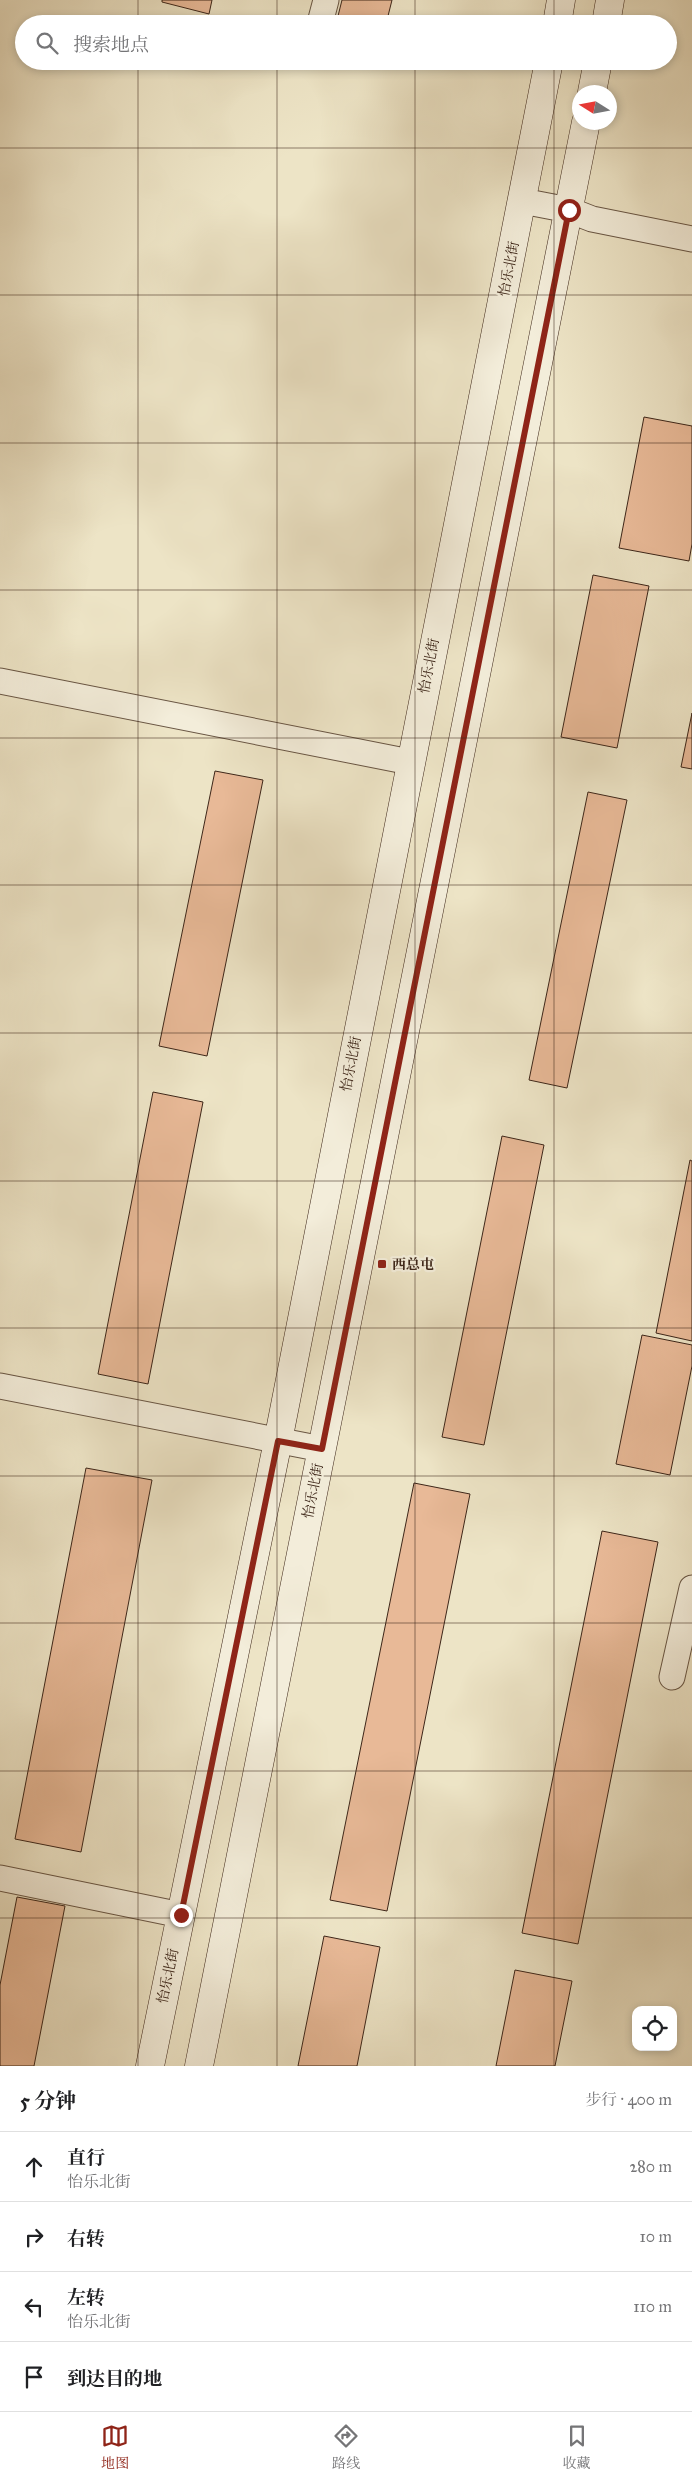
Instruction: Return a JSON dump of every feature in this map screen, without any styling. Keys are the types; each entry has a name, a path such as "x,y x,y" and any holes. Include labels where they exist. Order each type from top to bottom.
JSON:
{"main road":[{"path":"558,15 561,0"},
{"path":"608,15 610,0"},
{"name":"怡乐北街","path":"150,2066 278,1441 410,762 548,70"},
{"path":"593,85 596,70"},
{"name":"怡乐北街","path":"199,2066 584,130"}],"street":[{"path":"322,15 326,0"},
{"path":"522,201 569,210 592,219 692,239"},
{"path":"0,681 410,762"},
{"path":"0,1386 322,1449"},
{"path":"672,1677 692,1588"},
{"path":"0,1878 181,1915"}],"building":[{"path":"162,0 212,0 209,14 162,2"},
{"path":"342,0 392,0 388,15 338,15"},
{"path":"644,417 692,426 692,544 689,561 619,548"},
{"path":"593,575 649,586 617,748 561,737"},
{"path":"692,713 692,769 681,767"},
{"path":"215,771 263,780 207,1056 159,1046"},
{"path":"588,792 627,800 567,1088 529,1080"},
{"path":"153,1092 203,1102 148,1384 98,1374"},
{"path":"502,1136 544,1145 484,1445 442,1437"},
{"path":"690,1160 692,1161 692,1341 656,1333"},
{"path":"642,1335 692,1345 692,1366 670,1475 616,1464"},
{"path":"86,1468 152,1480 81,1852 15,1839"},
{"path":"414,1483 470,1494 387,1911 330,1900"},
{"path":"602,1531 658,1542 578,1944 522,1933"},
{"path":"17,1897 65,1906 34,2066 0,2066 0,1985"},
{"path":"324,1936 380,1947 357,2066 298,2066"},
{"path":"515,1970 572,1981 555,2066 496,2066"}],"place":[{"name":"西总屯","path":"382,1264"}],"route":[{"path":"181,1915 278,1441 322,1449 569,210"}]}
